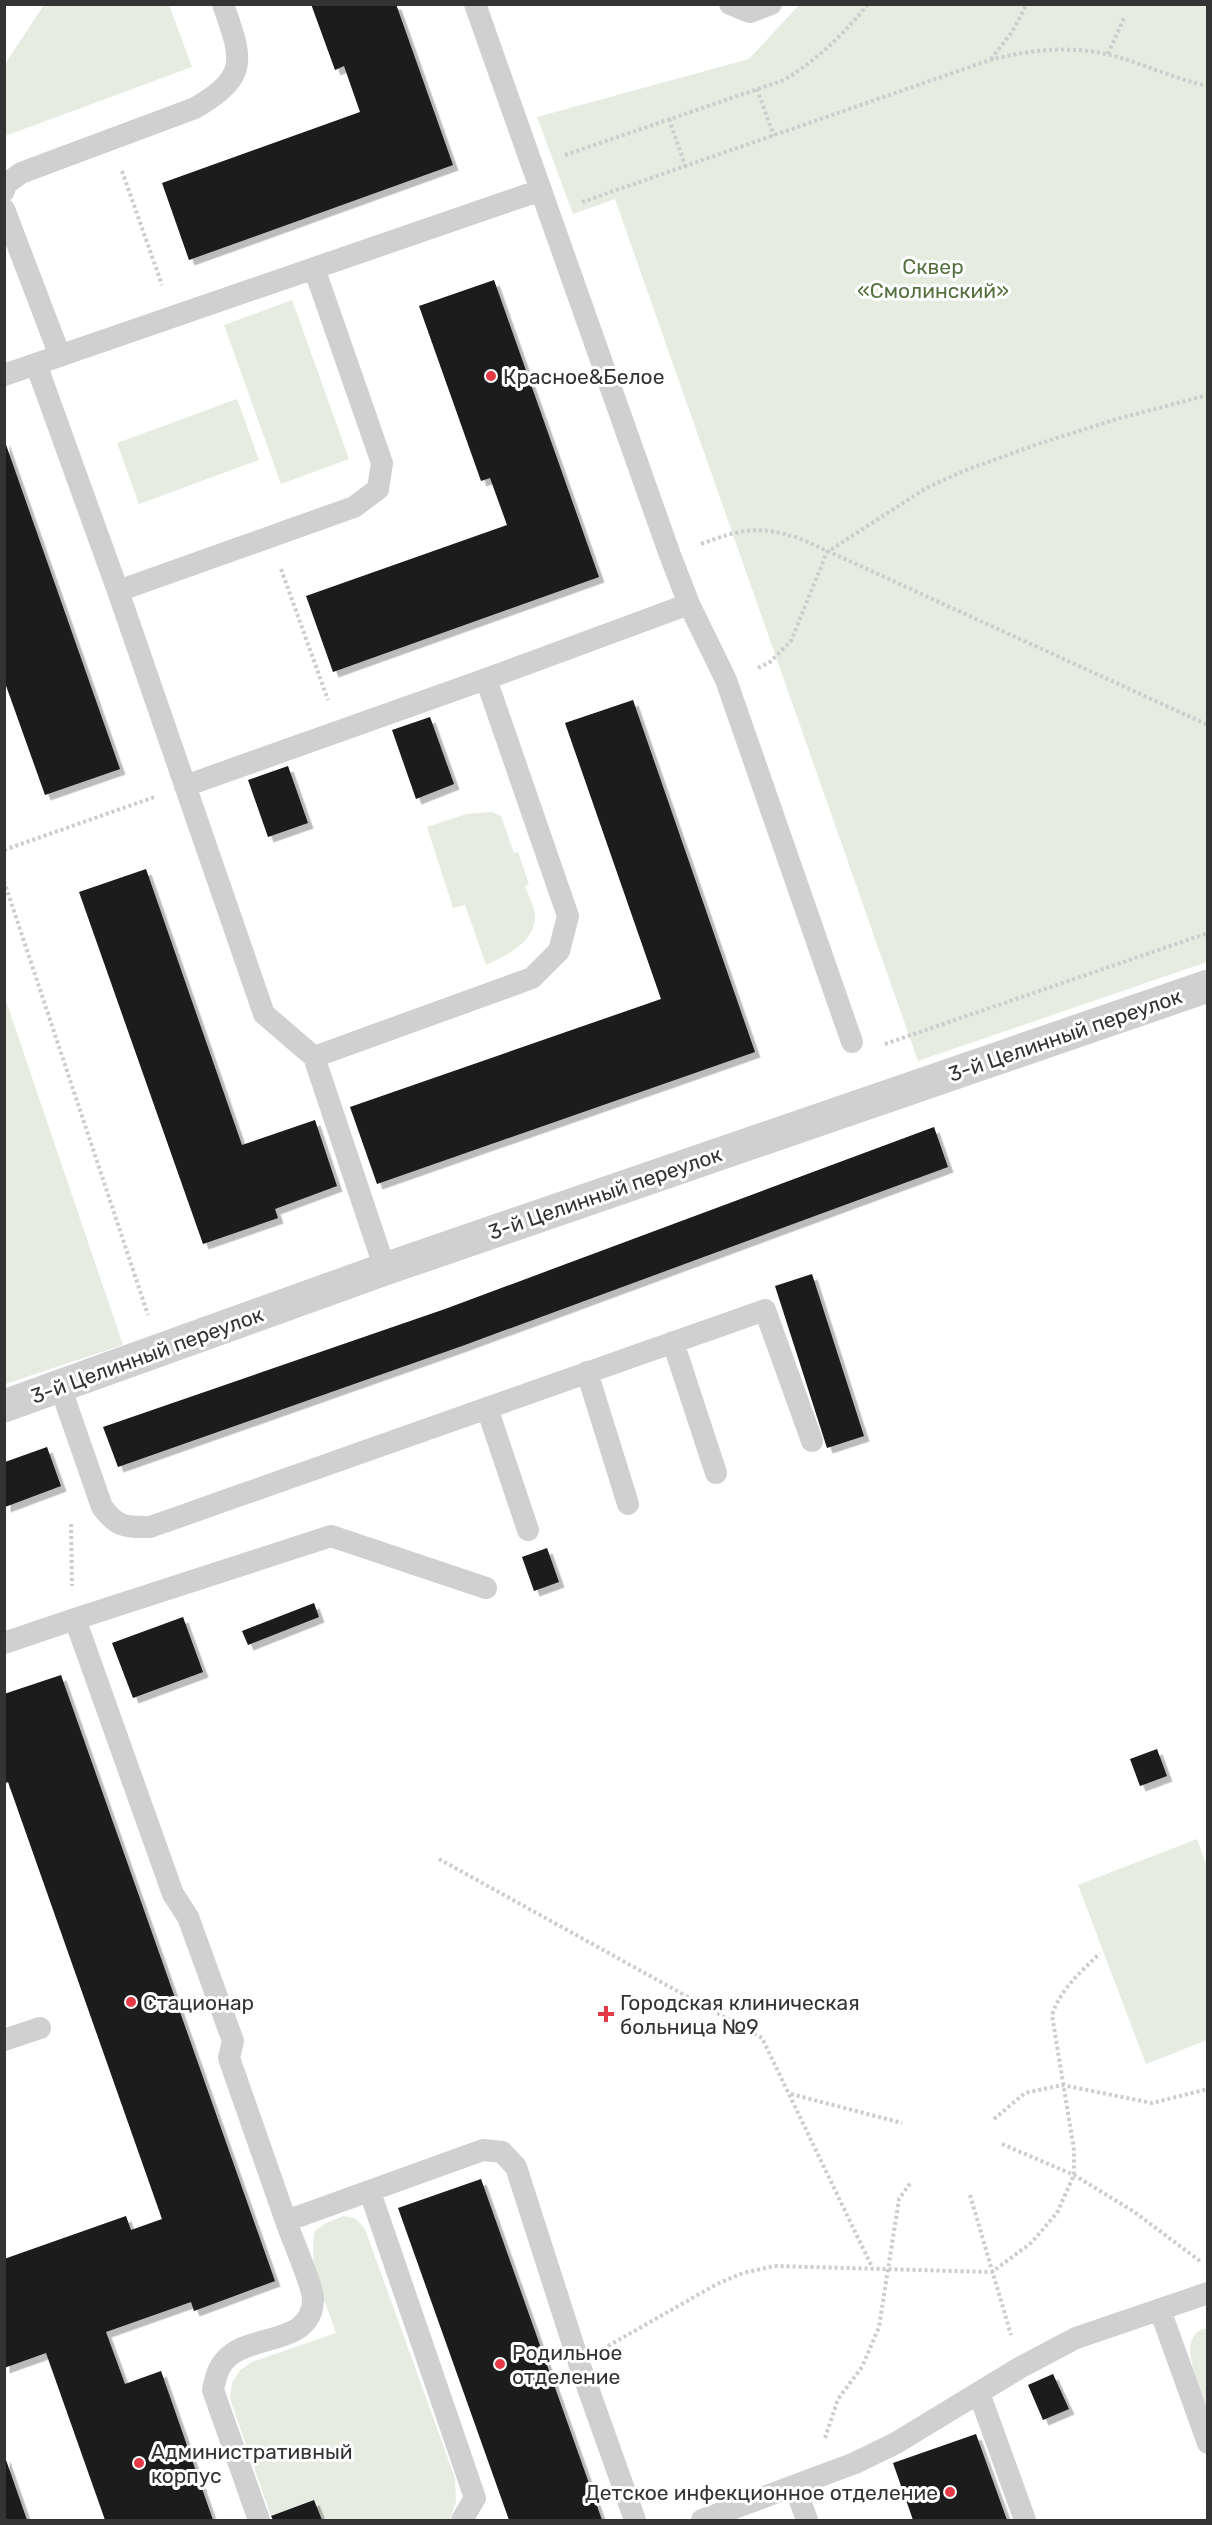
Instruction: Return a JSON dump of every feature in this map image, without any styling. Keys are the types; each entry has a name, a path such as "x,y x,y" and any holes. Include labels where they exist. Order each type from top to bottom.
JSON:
{"street":[{"name":"3-й Целинный переулок","path":"4,1406 385,1269 1208,986"}],"lane":[{"path":"4,191 6,184 21,173 195,108 218,94 232,79 238,61 236,42 223,4"},
{"path":"475,4 670,555 689,604 726,680 852,1042"},
{"path":"730,4 750,12 771,4"},
{"path":"4,375 541,190"},
{"path":"4,209 60,356"},
{"path":"118,591 354,507 378,489 382,463 314,268"},
{"path":"36,364 118,591 264,1014 314,1057 385,1269"},
{"path":"185,786 486,680 689,604"},
{"path":"314,1057 532,978 559,951 567,916 486,680"},
{"path":"60,1386 102,1507 113,1522 126,1527 150,1527 765,1310 812,1441"},
{"path":"673,1342 716,1473"},
{"path":"587,1372 628,1504"},
{"path":"487,1408 528,1530"},
{"path":"4,1643 331,1536 486,1588"},
{"path":"75,1619 173,1894 188,1917 233,2042 229,2058 313,2297 310,2316 296,2330 232,2353 218,2370 213,2390 259,2520"},
{"path":"4,2040 39,2028"},
{"path":"286,2221 483,2150 501,2152 516,2167 579,2363 635,2520"},
{"path":"370,2192 474,2498 462,2520"},
{"path":"702,2520 855,2463 896,2443 1022,2367 1076,2338 1208,2293"},
{"path":"1160,2310 1208,2442"},
{"path":"979,2393 1025,2520"},
{"path":"802,2484 807,2520"}],"path":[{"path":"533,166 784,80 807,66 841,37 868,4"},
{"path":"990,60 1012,32 1028,4"},
{"path":"1108,54 1124,18"},
{"path":"550,213 686,168 990,60 1023,51 1054,49 1108,54 1208,86"},
{"path":"757,89 774,136"},
{"path":"669,119 686,168"},
{"path":"111,139 173,317"},
{"path":"726,680 753,671 770,662 791,641 827,552 928,487 966,470 1106,422 1208,395"},
{"path":"670,555 737,531 771,530 798,538 1208,725"},
{"path":"270,537 339,732"},
{"path":"4,850 185,786"},
{"path":"4,880 159,1350"},
{"path":"71,1516 70,1570 75,1619"},
{"path":"439,1859 762,2038 872,2267"},
{"path":"579,2363 717,2284 743,2273 774,2266 872,2267 887,2271 992,2272 1031,2243 1057,2213 1074,2175 1074,2150 1052,2015 1058,1998 1067,1985 1100,1953"},
{"path":"994,2119 1026,2092 1062,2085 1152,2103 1208,2089"},
{"path":"790,2094 902,2123"},
{"path":"1002,2144 1074,2175 1133,2211 1208,2268"},
{"path":"802,2484 838,2399 861,2367 879,2327 899,2199 911,2182"},
{"path":"970,2195 1022,2367"}],"green space":[{"path":"44,5 169,5 192,67 5,136 5,64"},
{"name":"Сквер «Смолинский»","path":"799,5 1207,5 1207,962 918,1061 615,199 573,214 537,117 749,59"},
{"path":"292,300 349,459 281,484 224,325"},
{"path":"237,399 259,460 139,504 117,443"},
{"path":"492,812 501,816 514,853 518,852 529,884 525,886 535,918 530,935 517,948 486,965 465,905 453,908 427,827 466,814"},
{"path":"5,998 123,1345 4,1384"},
{"path":"1197,1839 1207,1867 1207,2040 1146,2064 1078,1885"},
{"path":"344,2216 356,2219 365,2229 455,2478 456,2501 450,2520 322,2520 314,2500 271,2516 230,2399 232,2383 240,2370 252,2362 336,2333 318,2283 313,2244 315,2231 326,2223"},
{"path":"1207,2329 1207,2407 1190,2353 1195,2334"}],"building":[{"path":"311,4 396,4 453,165 189,260 162,183 360,112 344,66 335,70"},
{"path":"494,280 599,577 333,672 306,596 507,525 490,478 481,481 419,306"},
{"path":"4,439 120,769 45,795 4,680"},
{"path":"633,700 755,1052 377,1184 350,1107 661,999 565,723"},
{"path":"430,717 454,784 416,799 392,730"},
{"path":"288,766 308,823 268,837 248,780"},
{"path":"146,869 242,1145 315,1120 337,1186 275,1209 278,1218 203,1244 79,892"},
{"path":"934,1127 948,1167 462,1346 118,1467 103,1427 445,1309"},
{"path":"812,1274 864,1436 827,1448 775,1286"},
{"path":"47,1447 61,1486 5,1507 5,1462"},
{"path":"547,1548 559,1582 534,1591 522,1557"},
{"path":"314,1603 319,1617 248,1645 242,1631"},
{"path":"183,1617 203,1672 133,1698 112,1643"},
{"name":"Стационар","path":"61,1675 275,2281 194,2311 191,2302 106,2332 125,2384 161,2371 213,2520 105,2520 46,2353 4,2368 4,2259 126,2216 131,2230 162,2219 8,1782 4,1784 4,1694"},
{"path":"1157,1749 1167,1776 1140,1786 1130,1759"},
{"name":"Родильное отделение","path":"481,2179 602,2520 509,2520 398,2208"},
{"path":"1053,2374 1069,2409 1043,2420 1028,2385"},
{"name":"Детское инфекционное отделение","path":"976,2434 1007,2520 913,2520 893,2463"},
{"path":"5,2457 27,2520 4,2520"},
{"path":"314,2500 322,2520 273,2520 271,2516"}],"place":[{"name":"Красное&Белое","path":"491,376"},
{"name":"Стационар","path":"131,2002"},
{"name":"Городская клиническая больница №9","path":"606,2014"},
{"name":"Родильное отделение","path":"500,2364"},
{"name":"Административный корпус","path":"139,2463"},
{"name":"Детское инфекционное отделение","path":"950,2492"}]}
